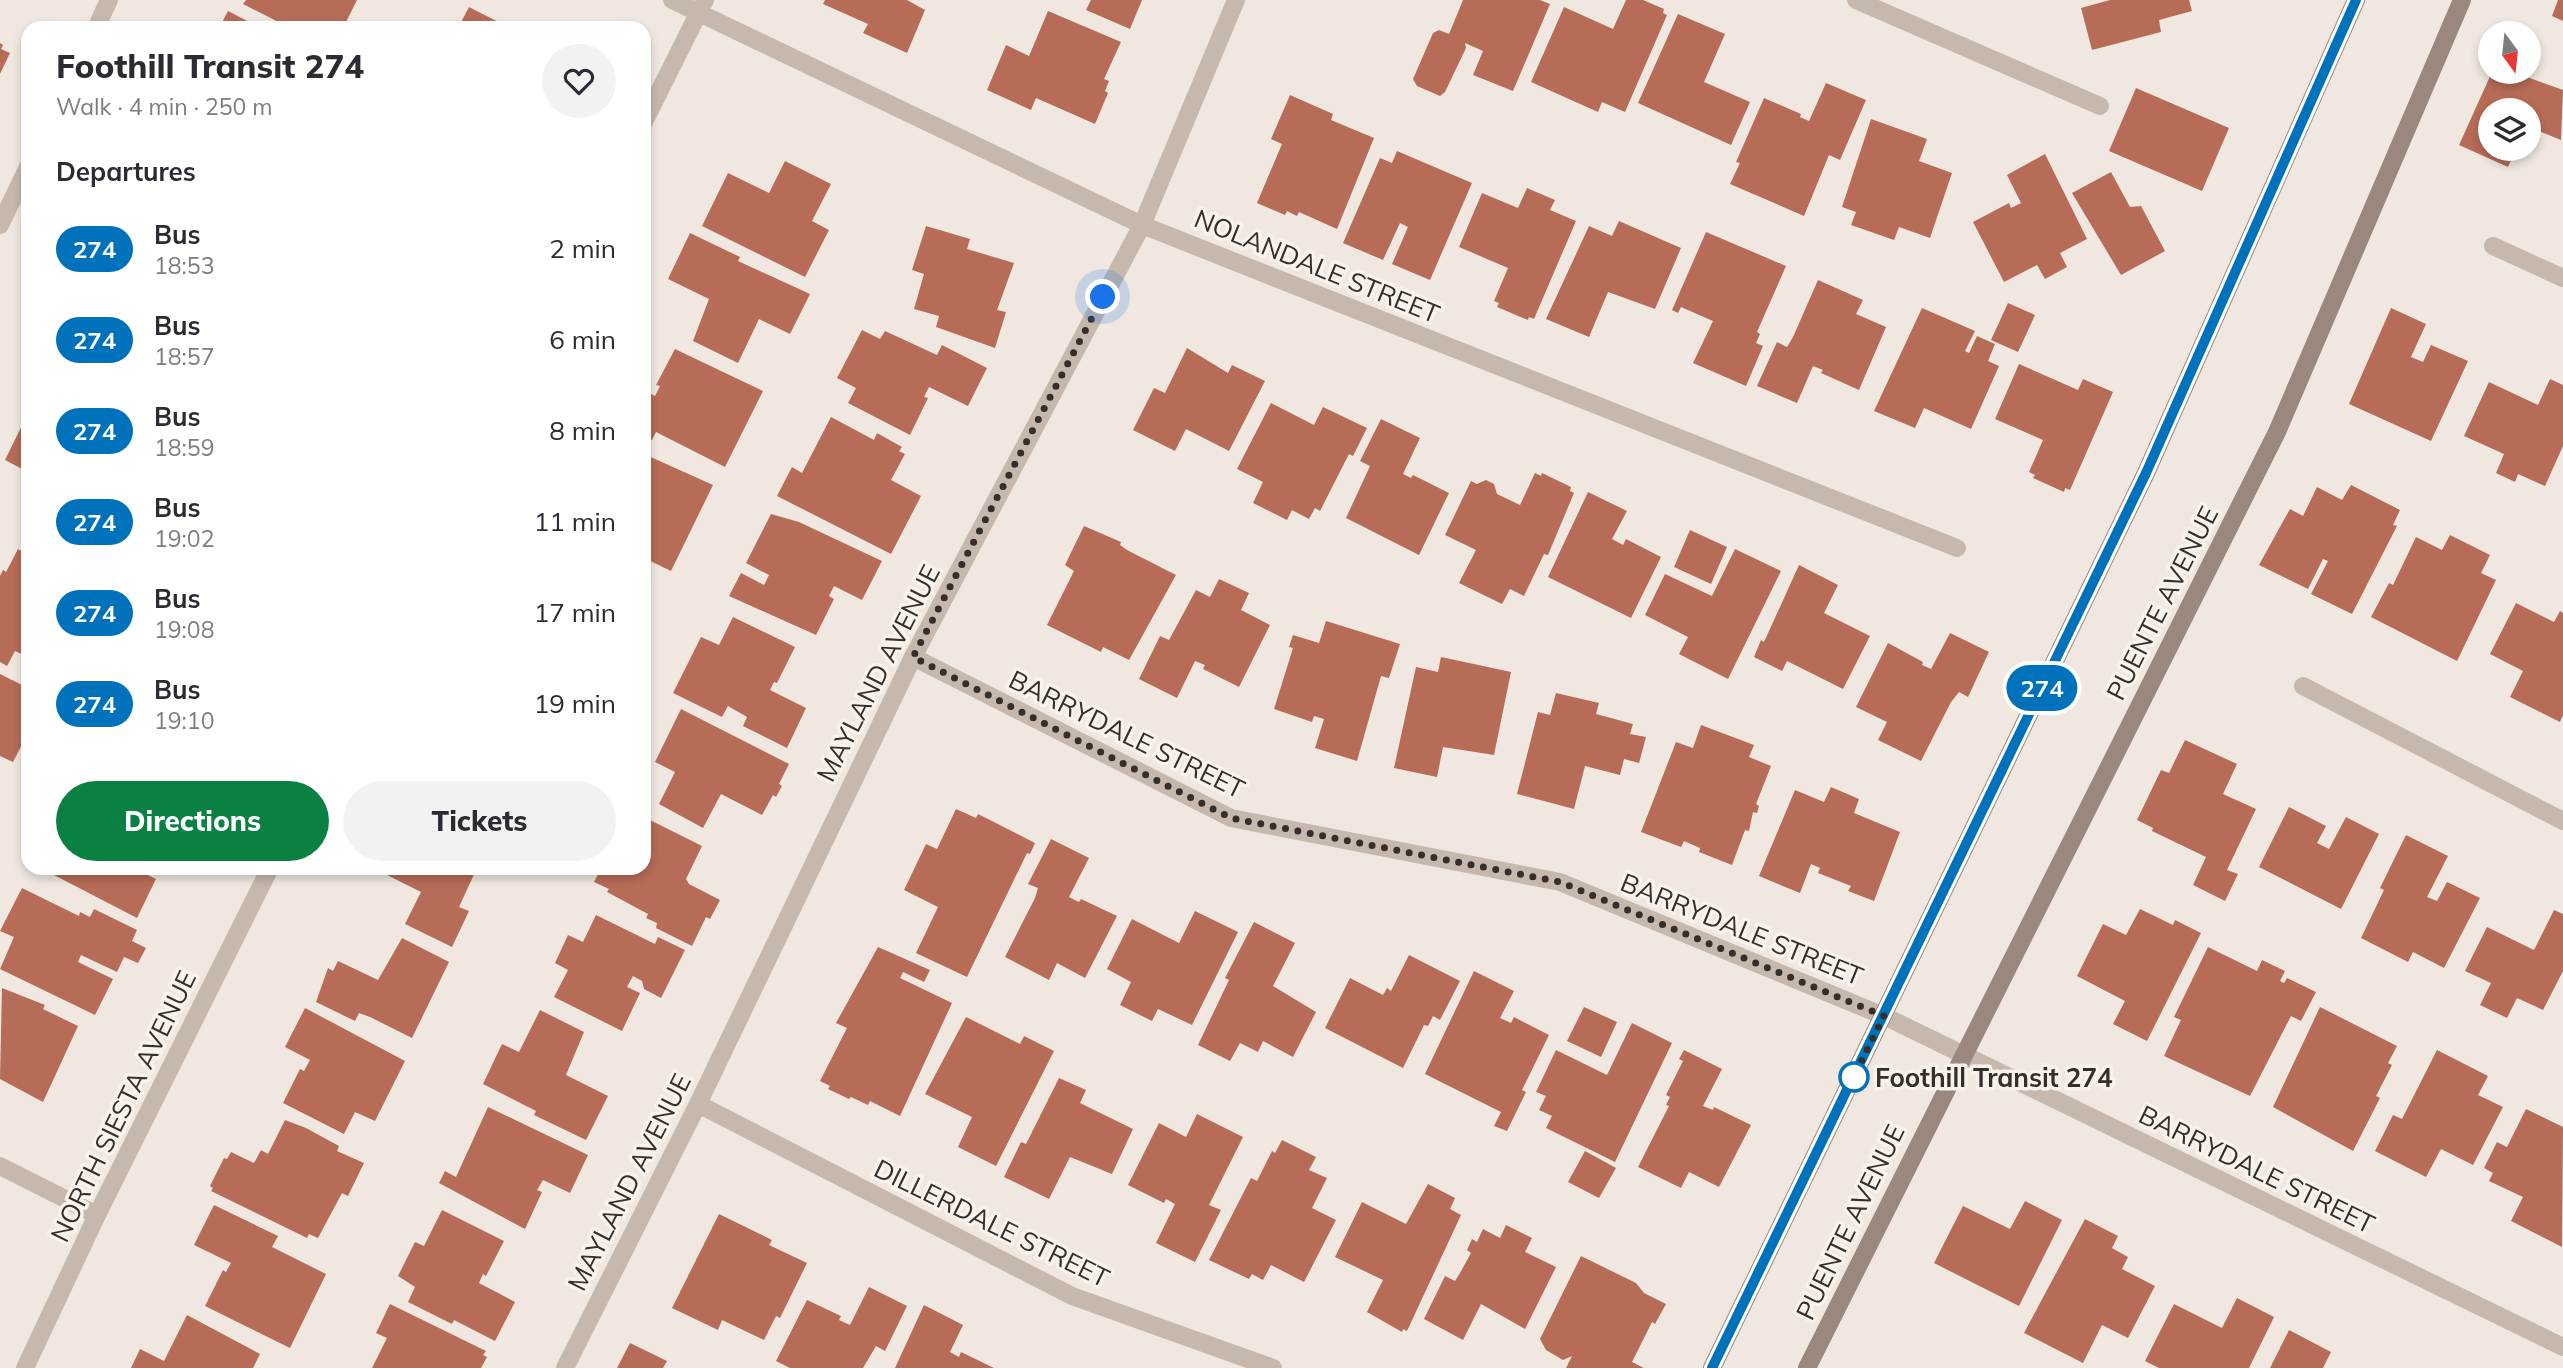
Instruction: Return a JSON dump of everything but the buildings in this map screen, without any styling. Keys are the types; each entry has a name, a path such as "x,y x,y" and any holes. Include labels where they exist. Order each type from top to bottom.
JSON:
{"main road":[{"path":"1712,1368 2146,473 2356,0"},
{"name":"PUENTE AVENUE","path":"1807,1368 2277,432 2462,0"}],"street":[{"path":"99,21 109,0"},
{"name":"NOLANDALE STREET","path":"671,0 702,6 1142,225 1957,548"},
{"name":"MAYLAND AVENUE","path":"565,1368 698,1104 913,657 1142,225 1236,0"},
{"path":"1856,0 2100,106"},
{"path":"651,108 702,6"},
{"path":"0,225 21,182"},
{"path":"2493,246 2563,278"},
{"name":"BARRYDALE STREET","path":"913,657 1231,818 1560,882 1884,1016 2563,1347"},
{"path":"2303,686 2563,821"},
{"name":"NORTH SIESTA AVENUE","path":"25,1368 97,1215 267,875"},
{"name":"DILLERDALE STREET","path":"698,1104 1072,1296 1273,1368"},
{"path":"0,1166 97,1215"}],"bus line":[{"name":"274","path":"1712,1368 2146,473 2356,0"}],"place":[{"name":"Foothill Transit 274","path":"1854,1077"}],"route":[{"path":"1103,297 913,657 1231,818 1560,882 1884,1016 1849,1086 1854,1077"}]}
